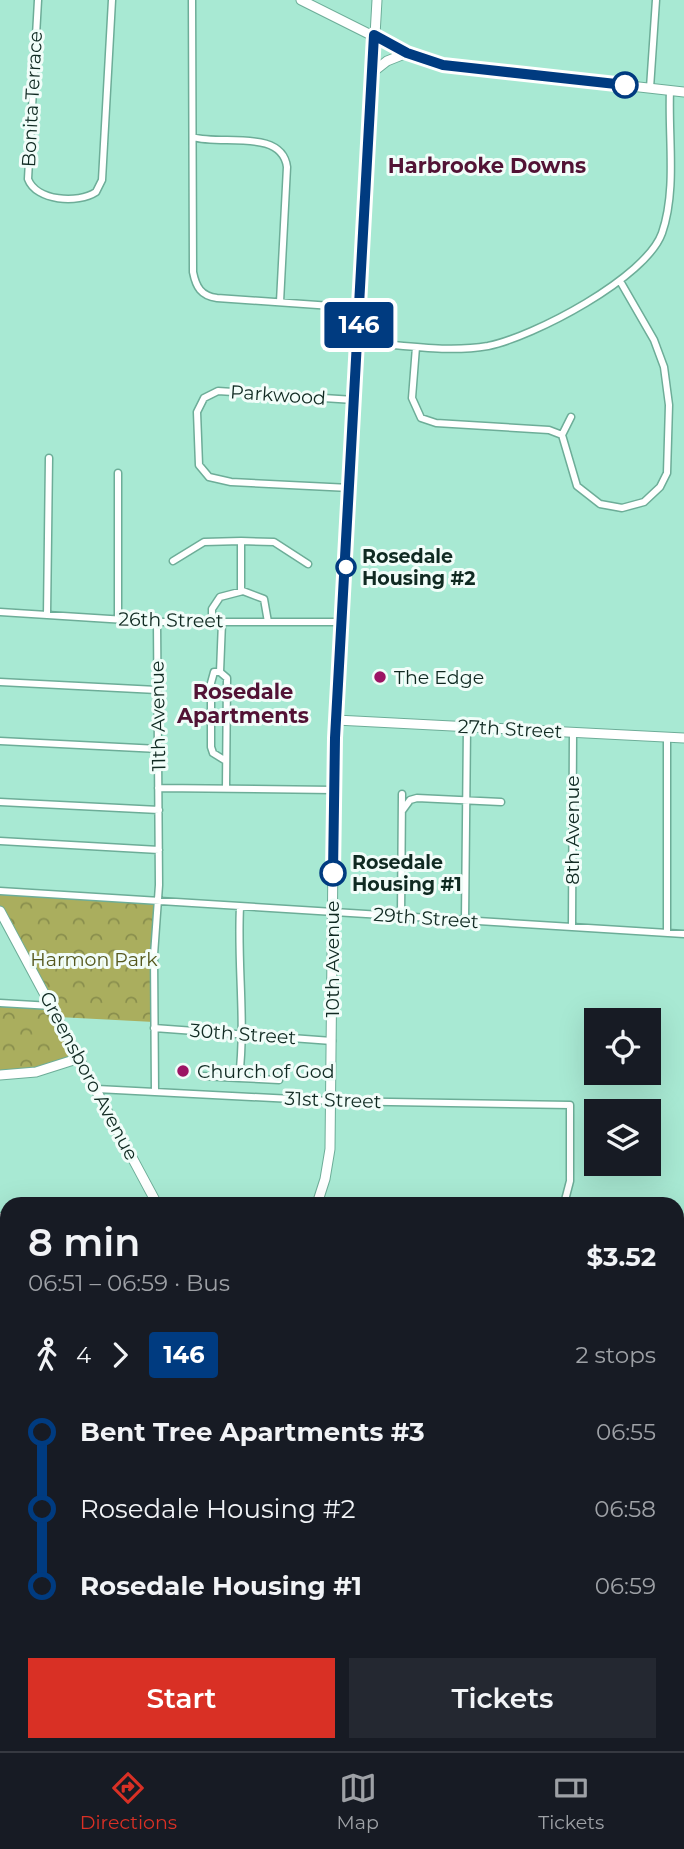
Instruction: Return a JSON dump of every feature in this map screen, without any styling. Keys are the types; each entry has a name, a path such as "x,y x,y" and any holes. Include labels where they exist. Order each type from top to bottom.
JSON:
{"main road":[{"path":"302,0 407,53 454,68 684,92"},
{"name":"10th Avenue","path":"319,1197 328,1164 334,790 377,0"},
{"path":"373,72 387,61 407,53"},
{"name":"27th Street","path":"337,720 684,738"},
{"name":"Greensboro Avenue","path":"0,911 153,1197"},
{"path":"0,1075 36,1072 80,1058"}],"street":[{"name":"Bonita Terrace","path":"38,0 28,179 33,189 43,195 80,198 96,192 102,180 113,0"},
{"path":"192,0 194,272 197,287 209,297 360,308"},
{"path":"650,88 656,0"},
{"path":"382,344 464,349 509,341 530,333 620,281 647,258 662,232 668,194 670,91"},
{"path":"193,138 270,144 282,152 286,159 280,302"},
{"path":"571,417 562,435 577,486 600,504 622,508 644,502 660,487 667,473 669,405 664,367 654,340 620,281"},
{"path":"416,347 412,398 421,418 436,423 549,430 562,435"},
{"name":"Parkwood","path":"350,488 209,478 199,465 197,412 199,404 211,394 226,391 354,400"},
{"path":"47,615 49,458"},
{"path":"118,473 118,620"},
{"path":"173,561 204,541 241,541 274,542 309,564"},
{"path":"241,541 241,591"},
{"path":"212,622 212,609 220,597 241,591 264,599 268,622"},
{"name":"26th Street","path":"0,612 157,622 342,622"},
{"name":"11th Avenue","path":"157,622 159,850"},
{"path":"220,672 222,622"},
{"path":"226,761 213,753 211,747 211,683 214,673 220,672 228,678 226,788"},
{"path":"0,682 157,690"},
{"path":"466,920 467,727"},
{"name":"8th Avenue","path":"572,928 573,733"},
{"path":"667,737 667,933"},
{"path":"0,741 159,749"},
{"path":"158,788 334,790"},
{"path":"401,915 402,793"},
{"path":"401,813 410,800 417,798 501,802"},
{"path":"0,802 159,810"},
{"path":"0,841 159,850 155,1091"},
{"name":"29th Street","path":"0,891 684,934"},
{"path":"239,1078 244,1034 238,974 240,907"},
{"path":"0,1003 52,1006"},
{"name":"30th Street","path":"154,1028 332,1041"},
{"path":"202,1076 279,1080"},
{"name":"31st Street","path":"97,1089 331,1101 570,1105 570,1181 566,1197"}],"green space":[{"name":"Harmon Park","path":"0,892 157,901 154,1022 58,1017 80,1058 36,1072 0,1075 0,1003 51,1006 0,911"}],"bus line":[{"name":"146","path":"333,873 335,738 374,35 407,53 454,68 625,85"}],"place":[{"name":"Rosedale Housing #2","path":"346,567"},
{"name":"The Edge","path":"380,677"},
{"name":"Rosedale Housing #1","path":"333,873"},
{"name":"Church of God","path":"183,1071"}],"district":[{"name":"Harbrooke Downs","path":"487,165"},
{"name":"Rosedale Apartments","path":"243,703"}]}
